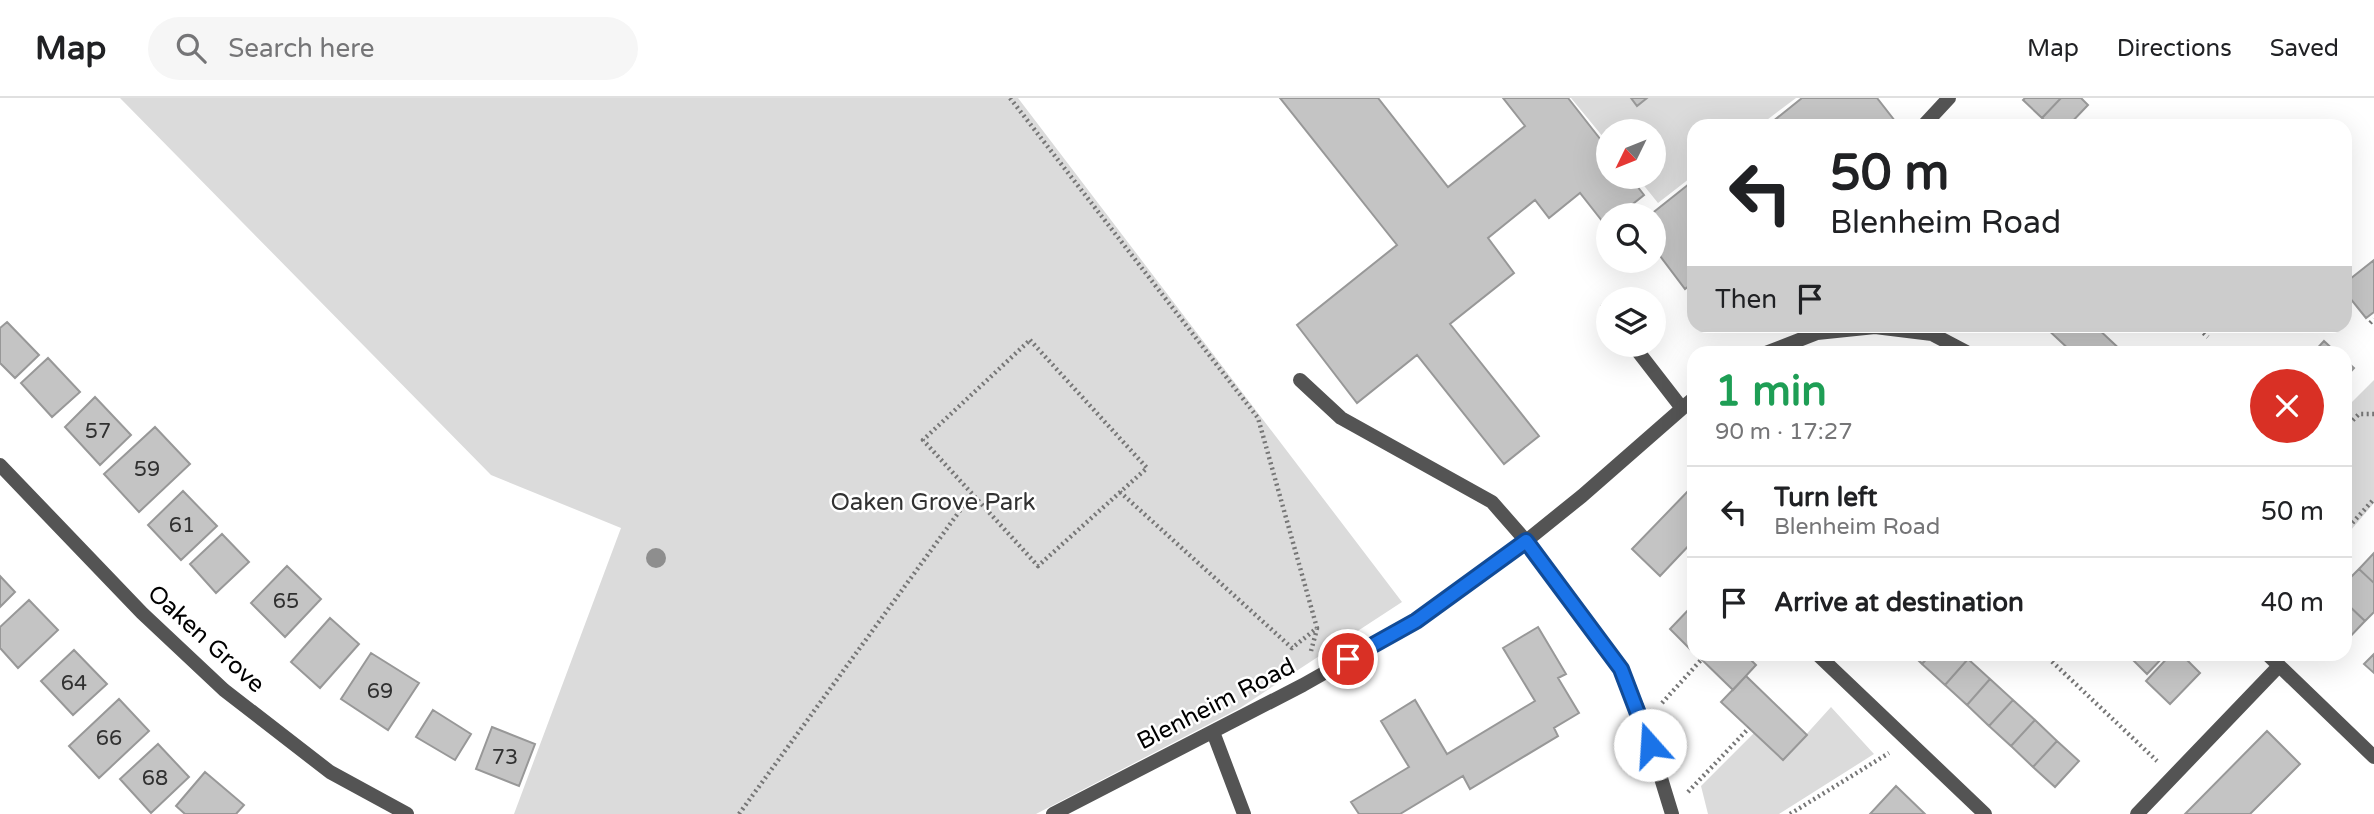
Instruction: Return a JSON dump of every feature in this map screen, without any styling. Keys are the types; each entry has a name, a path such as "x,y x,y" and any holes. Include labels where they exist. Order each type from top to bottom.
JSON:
{"street":[{"path":"1932,119 1949,98"},
{"path":"1784,346 1817,333"},
{"path":"1924,333 1954,346"},
{"path":"1642,357 1681,408"},
{"path":"1300,380 1341,418 1492,502 1526,541 1621,669 1644,723 1671,812"},
{"name":"Blenheim Road","path":"1053,814 1303,685 1416,621 1526,541 1582,496 1687,403"},
{"name":"Oaken Grove","path":"0,465 142,613 224,690 330,772 407,814"},
{"path":"1824,661 1985,814"},
{"path":"2273,661 2374,757"},
{"path":"2137,814 2278,667"},
{"path":"1213,732 1244,814"}],"path":[{"path":"1010,98 1258,418 1317,628 1292,648 1120,492"},
{"path":"2203,333 2207,337"},
{"path":"1030,340 1147,468 1038,566 972,495 923,440 1030,340"},
{"path":"2352,421 2359,414 2374,414"},
{"path":"739,814 972,495"},
{"path":"2352,523 2374,499"},
{"path":"1644,723 1700,661"},
{"path":"2051,661 2173,776"},
{"path":"1671,812 1749,728"},
{"path":"1790,814 1908,741"}],"green space":[{"name":"Oaken Grove Park","path":"120,98 1018,98 1402,602 1240,708 1036,814 514,814 621,528 491,475"},
{"path":"1571,98 1796,98 1768,119 1687,119 1687,180 1658,203 1647,189 1666,189 1666,119 1596,119 1596,128"},
{"path":"2374,380 2374,503 2352,529 2352,402"},
{"path":"1831,707 1874,754 1779,814 1708,814 1701,786 1754,733 1783,760"}],"building":[{"path":"1280,98 1378,98 1448,187 1525,126 1503,98 1568,98 1596,134 1596,189 1639,189 1644,195 1634,203 1596,203 1596,213 1580,193 1549,218 1535,200 1488,238 1514,273 1450,324 1539,436 1504,464 1417,355 1357,403 1297,325 1397,245"},
{"path":"1631,98 1647,98 1637,106"},
{"path":"1802,98 1877,98 1893,119 1776,119"},
{"path":"2061,98 2042,118 2023,100"},
{"path":"2061,98 2081,98 2088,105 2075,119 2042,118"},
{"path":"1687,186 1687,287 1685,289 1666,264 1665,203"},
{"path":"2374,260 2374,312 2366,318 2352,301 2352,277"},
{"path":"7,322 39,355 15,378 0,363 0,328"},
{"path":"2052,333 2102,333 2116,346 2065,346"},
{"path":"48,358 80,392 52,417 21,383"},
{"path":"95,397 131,435 100,465 65,427"},
{"path":"155,427 190,464 139,512 104,474"},
{"path":"183,491 217,526 181,560 148,525"},
{"path":"1687,492 1687,547 1660,576 1632,549"},
{"path":"222,534 249,562 216,593 190,564"},
{"path":"2374,553 2374,583 2359,569"},
{"path":"287,566 321,599 285,637 251,603"},
{"path":"2359,569 2374,583 2374,612 2365,621 2352,609 2352,576"},
{"path":"0,576 15,592 0,607"},
{"path":"29,600 58,630 18,668 0,648 0,627"},
{"path":"2352,609 2365,621 2352,635"},
{"path":"1687,611 1687,646 1670,629"},
{"path":"330,618 359,644 320,688 291,662"},
{"path":"1538,627 1566,674 1558,678 1579,713 1554,728 1558,736 1470,789 1463,776 1400,814 1359,814 1351,802 1409,767 1381,721 1415,700 1447,754 1535,701 1503,648"},
{"path":"74,650 107,684 73,715 41,681"},
{"path":"371,653 419,683 388,730 341,699"},
{"path":"2374,654 2374,673 2364,664"},
{"path":"1703,661 1752,661 1756,665 1733,690"},
{"path":"1925,661 1966,661 1945,685 1922,664"},
{"path":"1966,661 1970,661 1990,679 1967,705 1945,685"},
{"path":"2134,661 2159,661 2147,674"},
{"path":"2165,661 2188,661 2200,673 2170,704 2146,681"},
{"path":"1746,676 1807,735 1783,760 1721,702"},
{"path":"1990,679 2013,700 1989,726 1967,705"},
{"path":"119,699 149,731 99,778 69,746"},
{"path":"2013,700 2035,720 2011,746 1989,726"},
{"path":"433,710 471,734 455,760 416,737"},
{"path":"2035,720 2057,741 2033,767 2011,746"},
{"path":"492,727 535,744 519,786 476,769"},
{"path":"2267,731 2300,764 2250,814 2185,814"},
{"path":"2057,741 2079,761 2055,787 2033,767"},
{"path":"158,744 189,777 151,813 120,779"},
{"path":"205,772 244,805 236,814 185,814 176,806"},
{"path":"1896,786 1925,814 1870,814"}],"route":[{"path":"1348,659 1416,621 1526,541 1621,669 1644,723 1650,745"}]}
